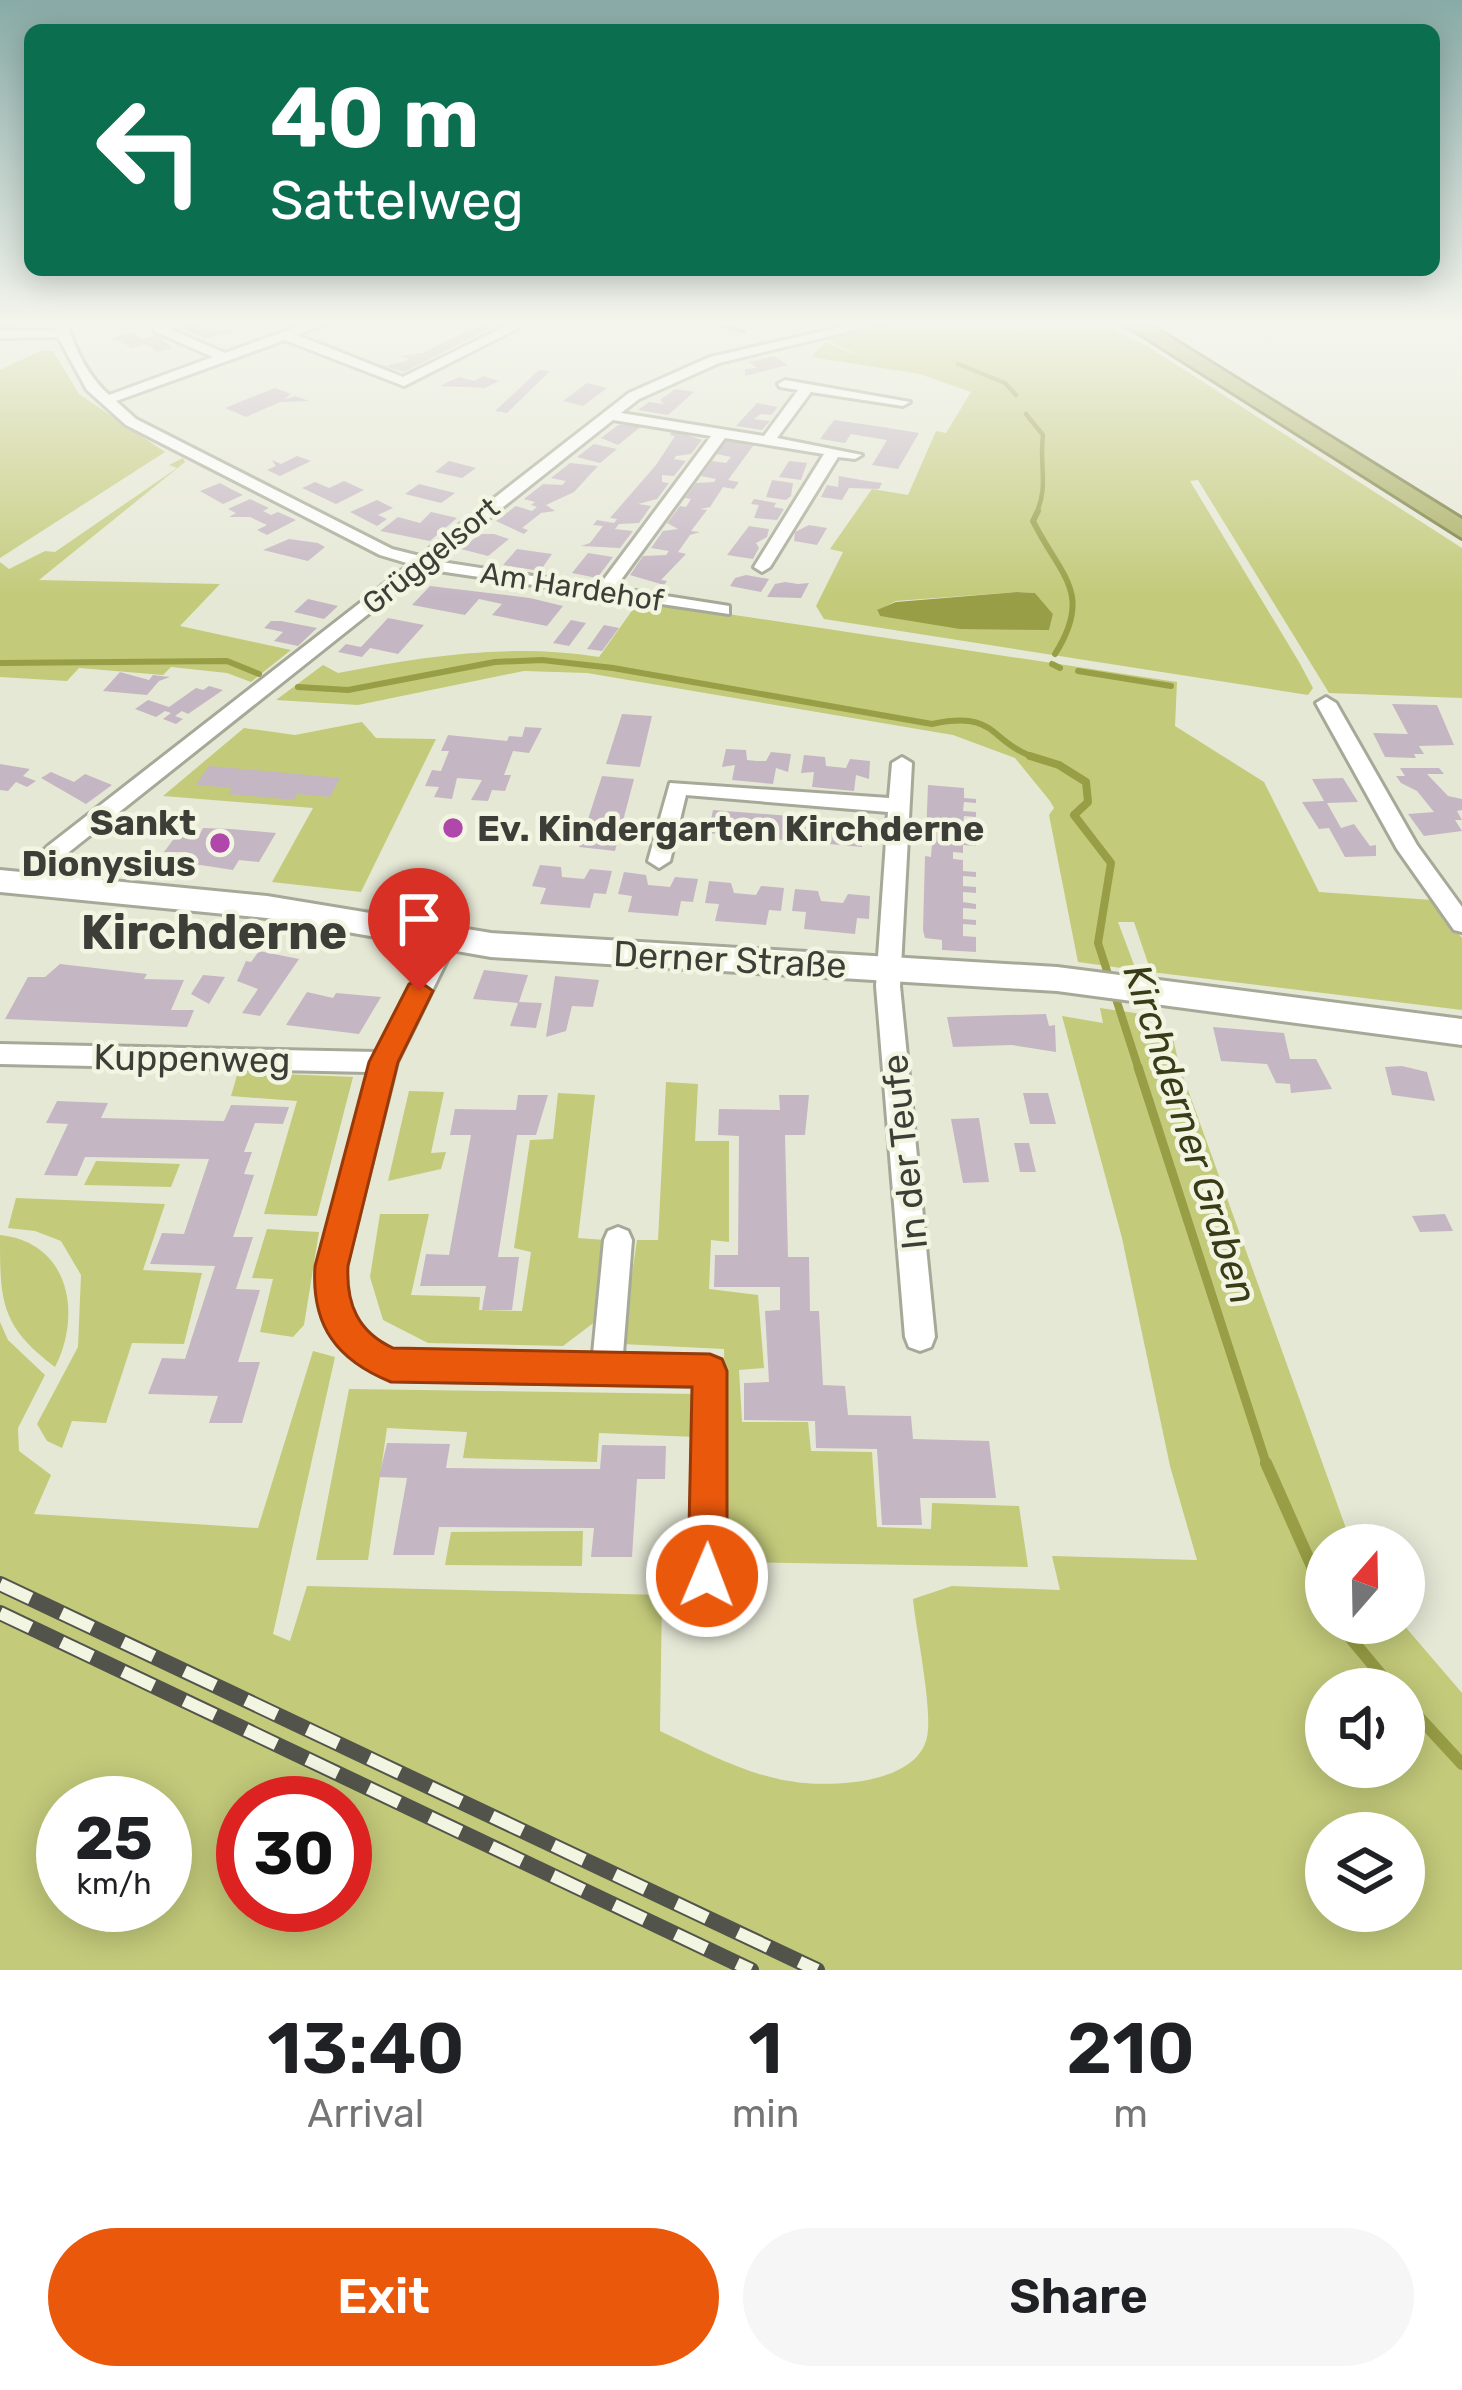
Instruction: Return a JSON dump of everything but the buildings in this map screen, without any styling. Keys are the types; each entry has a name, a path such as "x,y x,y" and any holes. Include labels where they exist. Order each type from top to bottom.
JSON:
{"highway":[{"path":"1276,413 1462,530"},
{"path":"1306,413 1462,509"}],"main road":[{"name":"Derner Straße","path":"12,881 267,907 445,940 1090,983 1462,1032"}],"street":[{"name":"Am Hardehof","path":"120,413 386,552 420,563 723,610"},
{"name":"Grüggelsort","path":"12,881 612,413"},
{"path":"767,441 788,413"},
{"path":"609,415 855,455"},
{"path":"604,591 721,433"},
{"path":"762,567 832,452"},
{"path":"1326,703 1419,867 1462,924"},
{"name":"In der Teufe","path":"902,763 887,967 920,1337"},
{"path":"659,861 677,788 899,806"},
{"path":"445,940 384,1062 332,1266 330,1289 346,1334 361,1351 391,1365 710,1371 707,1576"},
{"name":"Kuppenweg","path":"0,1054 384,1062"},
{"path":"608,1369 618,1240"}],"shaded area":[{"path":"0,413 107,413 165,452 0,558"},
{"path":"958,413 1251,413 1462,548 1462,698 1329,693 1198,480 1190,481 1299,662 1313,688 1308,695 824,619 816,606 843,552 830,549 872,489 908,495 936,431 946,433","holes":["1017,592 1035,593 1053,614 1049,629 880,616 877,611 896,601"]},
{"path":"183,458 185,462 39,580 220,584 180,626 291,650 251,682 227,673 171,667 163,675 79,668 67,681 0,677 0,562 9,569 45,551 55,552 177,468 169,465"},
{"path":"1035,593 1053,614 1049,630 960,629 880,616 877,610 896,602"},
{"path":"656,603 1177,682 1175,726 1264,782 1319,892 1432,900 1462,938 1462,1010 1151,972 1134,922 1118,922 1136,970 1078,962 1049,815 1054,808 1015,758 953,735 587,673 524,671 358,705 276,700 323,665 338,673 468,653 533,651 599,657 636,605 653,607"},
{"path":"362,722 376,738 436,739 361,892 272,882 313,808 163,796 244,728 295,735"},
{"path":"1100,1008 1142,1014 1146,1028 1171,1029 1179,1065 1344,1524 1305,1524 1305,1644 1420,1644 1462,1693 1462,1970 0,1970 0,1322 8,1340 45,1375 18,1428 19,1451 51,1475 34,1514 258,1528 313,1351 335,1357 273,1634 290,1641 307,1586 662,1595 660,1731 772,1778 826,1784 869,1780 907,1765 920,1753 928,1725 913,1599 952,1586 1060,1590 1052,1556 1197,1560 1170,1466 1122,1238 1062,1016 1103,1023"},
{"path":"238,1072 353,1077 317,1216 264,1214 297,1101 231,1096"},
{"path":"666,1082 698,1084 695,1141 729,1141 729,1242 711,1240 709,1289 758,1295 764,1368 739,1370 742,1422 808,1422 811,1451 872,1452 877,1527 931,1529 932,1503 1019,1506 1028,1567 728,1562 724,1349 622,1344 637,1240 658,1240"},
{"path":"409,1091 444,1092 431,1153 446,1152 441,1169 388,1181"},
{"path":"558,1093 595,1095 578,1238 605,1240 596,1321 563,1346 428,1343 383,1320 370,1277 380,1214 429,1214 411,1295 480,1297 479,1310 522,1311 531,1252 514,1248 530,1140 553,1139"},
{"path":"96,1161 180,1164 171,1187 84,1185"},
{"path":"16,1198 165,1204 143,1270 202,1273 184,1344 132,1343 106,1423 72,1421 62,1448 47,1441 37,1424 78,1347 81,1275 61,1241 8,1228"},
{"path":"267,1229 319,1232 304,1325 293,1337 260,1332 273,1279 252,1278"},
{"path":"0,1235 23,1240 41,1251 64,1283 68,1324 55,1367 13,1325 3,1295"},
{"path":"349,1389 697,1394 696,1437 599,1433 597,1462 463,1458 467,1432 387,1428 368,1560 316,1560"},
{"path":"583,1531 582,1566 445,1565 451,1532"}],"waterway":[{"path":"1026,414 1043,435 1043,485 1036,514"},
{"path":"1038,511 1033,521 1072,599 1072,615 1055,654"},
{"name":"Kirchderner Graben","path":"298,687 348,690 495,662 542,660 613,668 932,724 970,721 1037,758"},
{"name":"Kirchderner Graben","path":"0,663 227,661 259,674"},
{"path":"1052,664 1060,668"},
{"path":"1078,671 1171,686"},
{"name":"Kirchderner Graben","path":"1030,756 1037,758"},
{"name":"Kirchderner Graben","path":"1037,758 1086,782 1088,802 1074,815 1111,863 1098,943 1139,1070"},
{"name":"Kirchderner Graben","path":"1138,1067 1266,1463"},
{"name":"Kirchderner Graben","path":"1266,1463 1305,1551"},
{"name":"Kirchderner Graben","path":"1356,1644 1376,1668"},
{"name":"Kirchderner Graben","path":"1425,1724 1462,1764"}],"railway":[{"path":"0,1584 817,1970"},
{"path":"0,1613 751,1970"}],"place":[{"name":"Ev. Kindergarten Kirchderne","path":"453,828"},
{"name":"Sankt Dionysius","path":"220,843"}],"district":[{"name":"Kirchderne","path":"214,932"}],"route":[{"path":"419,991 384,1062 332,1266 330,1289 346,1334 361,1351 391,1365 710,1371 707,1576"}]}
